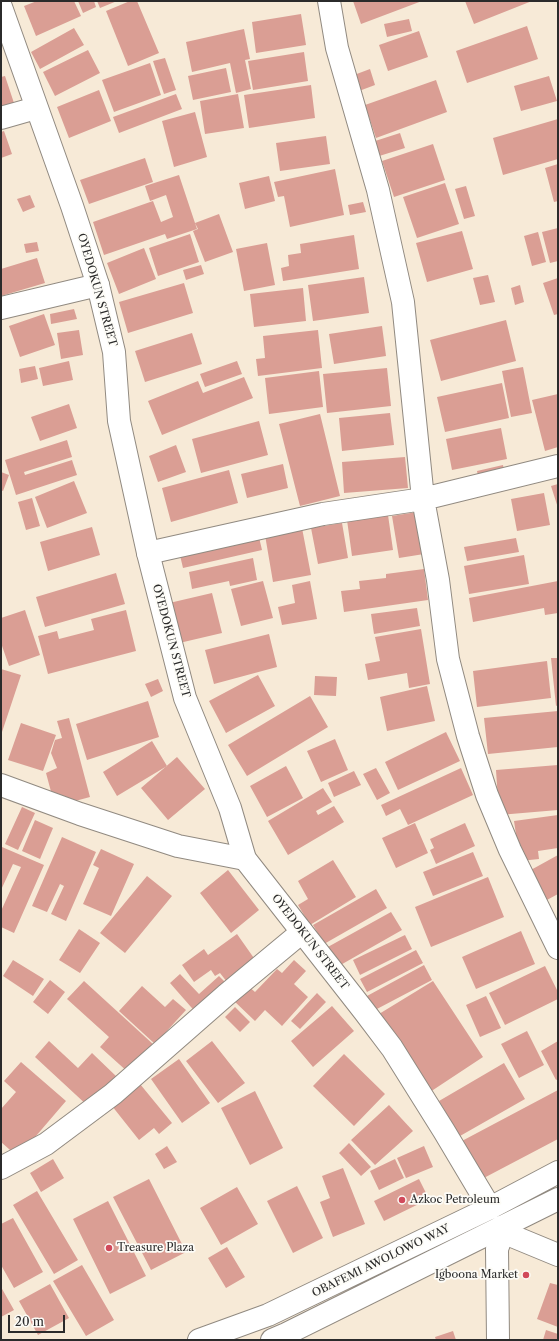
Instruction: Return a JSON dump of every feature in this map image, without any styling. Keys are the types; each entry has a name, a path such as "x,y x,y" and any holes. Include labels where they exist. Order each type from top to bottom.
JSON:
{"street":[{"path":"329,1 337,48 378,190 403,302 423,499 438,580 448,659 468,736 487,795 510,850 558,948"},
{"name":"OYEDOKUN STREET","path":"1,7 72,206 98,285 114,352 119,421 148,553 185,698 230,808 245,859 392,1048 490,1208"},
{"path":"1,118 36,108"},
{"path":"1,308 98,285"},
{"path":"148,553 323,514 423,499 558,466"},
{"path":"1,785 80,814 178,846 245,859"},
{"path":"1,1168 46,1144 113,1094 226,995 302,932"},
{"name":"OBAFEMI AWOLOWO WAY","path":"199,1340 268,1315 490,1208 558,1172"},
{"name":"OBAFEMI AWOLOWO WAY","path":"272,1340 503,1229 558,1199"},
{"path":"498,1340 497,1249 503,1229 512,1236 558,1255"}],"building":[{"path":"37,1 74,1 81,16 36,36 24,6"},
{"path":"78,1 94,1 96,7 83,13"},
{"path":"97,1 117,1 100,8"},
{"path":"130,1 137,1 159,53 128,66 106,11"},
{"path":"353,1 422,1 361,24"},
{"path":"465,1 532,1 474,24"},
{"path":"301,14 306,45 256,53 252,22"},
{"path":"409,19 412,31 387,37 384,24"},
{"path":"527,26 538,59 467,83 456,51"},
{"path":"74,28 84,45 40,69 31,52"},
{"path":"244,29 250,59 245,60 251,89 236,93 230,63 192,72 186,42"},
{"path":"419,31 428,57 388,71 379,45"},
{"path":"88,50 100,73 55,96 43,72"},
{"path":"304,52 308,81 253,90 248,61"},
{"path":"165,58 176,90 164,94 153,61"},
{"path":"150,63 161,95 114,112 102,80"},
{"path":"226,68 231,92 193,100 188,76"},
{"path":"370,69 375,85 359,91 354,75"},
{"path":"5,76 14,103 1,107 1,77"},
{"path":"549,76 557,101 521,111 514,86"},
{"path":"436,80 447,112 376,138 365,105"},
{"path":"311,85 315,118 249,128 244,95"},
{"path":"99,90 111,121 69,138 57,107"},
{"path":"176,94 182,109 119,133 113,117"},
{"path":"238,94 244,128 205,134 200,101"},
{"path":"195,112 207,157 174,167 162,121"},
{"path":"558,119 558,159 503,175 493,138"},
{"path":"4,131 12,154 1,158 1,132"},
{"path":"400,133 405,148 376,157 372,142"},
{"path":"326,136 330,164 280,171 276,143"},
{"path":"433,144 445,180 394,197 382,161"},
{"path":"145,158 153,182 89,204 80,180"},
{"path":"558,164 558,201 554,202 545,168"},
{"path":"335,169 344,215 290,227 284,196 278,197 274,182"},
{"path":"179,175 197,229 167,239 165,234 104,255 93,222 153,201 161,222 173,217 166,195 150,201 145,186"},
{"path":"269,176 275,201 245,209 239,183"},
{"path":"445,183 459,224 417,238 403,197"},
{"path":"466,186 475,216 464,219 455,189"},
{"path":"30,195 35,207 23,212 17,199"},
{"path":"363,202 366,212 350,215 348,205"},
{"path":"219,214 233,252 205,262 193,231 198,229 195,223"},
{"path":"558,228 558,261 550,263 542,232"},
{"path":"462,231 473,269 427,282 416,243"},
{"path":"538,232 546,262 532,266 524,236"},
{"path":"190,234 199,262 158,276 149,248"},
{"path":"354,235 359,269 283,281 281,268 289,266 288,255 301,253 300,244"},
{"path":"37,242 39,251 26,253 24,244"},
{"path":"267,243 275,285 244,291 236,249"},
{"path":"144,248 156,279 119,294 107,263"},
{"path":"37,258 45,283 1,296 1,269"},
{"path":"201,265 204,274 186,280 183,270"},
{"path":"488,275 495,302 480,305 473,278"},
{"path":"364,277 369,313 313,321 308,285"},
{"path":"558,278 558,314 554,315 543,283"},
{"path":"184,283 193,313 128,333 119,302"},
{"path":"520,285 524,302 515,305 511,288"},
{"path":"303,288 306,321 254,327 250,294"},
{"path":"74,309 77,319 51,324 50,314"},
{"path":"44,314 55,345 20,357 9,326"},
{"path":"506,320 516,361 441,381 430,340"},
{"path":"382,326 386,356 334,364 329,334"},
{"path":"79,330 83,355 61,359 57,333"},
{"path":"318,330 322,368 258,376 256,359 265,358 263,336"},
{"path":"192,333 202,364 145,382 135,351"},
{"path":"69,361 73,380 43,386 39,368"},
{"path":"237,361 242,374 205,387 200,374"},
{"path":"35,366 38,379 21,383 19,369"},
{"path":"523,367 532,413 511,417 502,371"},
{"path":"387,368 391,406 327,413 323,374"},
{"path":"319,371 323,407 269,414 265,378"},
{"path":"244,377 253,398 162,435 148,401 198,381 203,393"},
{"path":"502,383 509,418 445,432 437,397"},
{"path":"558,394 558,447 545,451 532,400"},
{"path":"69,404 77,428 40,441 31,417"},
{"path":"390,413 394,445 342,451 339,418"},
{"path":"320,414 340,496 300,506 279,424"},
{"path":"259,421 268,455 201,473 192,439"},
{"path":"501,428 507,459 452,470 446,439"},
{"path":"67,440 72,457 24,472 25,475 72,460 77,475 16,495 5,460"},
{"path":"176,445 186,472 158,482 149,456"},
{"path":"405,457 408,488 344,493 342,462"},
{"path":"283,464 288,488 247,498 241,474"},
{"path":"503,465 505,475 479,481 477,471"},
{"path":"229,470 238,503 171,522 162,488"},
{"path":"1,472 9,475 3,491 1,490"},
{"path":"74,481 87,513 47,528 35,497"},
{"path":"558,484 558,508 551,486"},
{"path":"544,493 550,525 517,531 511,499"},
{"path":"32,498 40,526 26,530 18,502"},
{"path":"417,512 424,554 399,558 392,516"},
{"path":"388,515 393,550 352,556 347,520"},
{"path":"342,523 348,558 318,564 311,528"},
{"path":"92,527 100,555 48,571 40,542"},
{"path":"302,528 311,575 273,582 265,535"},
{"path":"258,533 262,550 183,568 179,551"},
{"path":"516,538 519,552 467,561 464,547"},
{"path":"524,555 529,584 469,594 464,566"},
{"path":"253,558 257,580 230,586 229,581 192,589 189,572"},
{"path":"424,569 428,600 344,612 341,591 360,589 359,581 386,578 386,574"},
{"path":"116,573 125,604 45,627 36,597"},
{"path":"263,581 273,618 241,626 231,589"},
{"path":"310,581 317,619 282,625 278,607 295,603 292,585"},
{"path":"558,581 558,613 545,615 544,608 473,622 469,598"},
{"path":"212,593 222,633 175,644 165,604"},
{"path":"417,608 420,626 374,634 371,614"},
{"path":"25,610 40,655 9,666 1,643 1,618"},
{"path":"126,610 136,651 48,674 38,636 57,631 59,639 94,630 91,619"},
{"path":"421,629 430,684 409,688 407,673 368,680 365,664 380,661 375,637"},
{"path":"269,634 277,667 214,684 205,650"},
{"path":"551,658 558,658 558,705 556,706"},
{"path":"547,661 551,698 477,707 473,671"},
{"path":"1,669 21,675 1,735 2,680"},
{"path":"258,675 275,706 226,733 209,701"},
{"path":"315,676 337,677 336,696 314,695"},
{"path":"158,679 163,691 151,697 145,684"},
{"path":"427,686 435,721 387,731 380,697"},
{"path":"310,696 328,727 247,776 228,745"},
{"path":"148,701 159,737 87,760 76,724"},
{"path":"558,711 558,747 488,754 484,718"},
{"path":"69,718 90,797 64,804 53,799 46,773 57,768 51,753 55,740 62,738 57,721"},
{"path":"21,723 56,735 43,771 8,760"},
{"path":"446,732 460,761 398,790 385,762"},
{"path":"335,739 348,770 321,782 307,751"},
{"path":"152,741 167,766 117,796 103,772"},
{"path":"177,757 205,789 168,820 141,788"},
{"path":"558,765 558,810 499,815 496,770"},
{"path":"286,766 303,798 267,817 250,786"},
{"path":"376,768 390,793 377,800 363,774"},
{"path":"461,768 473,795 408,825 400,809 386,816 381,805"},
{"path":"354,771 361,785 334,797 328,783"},
{"path":"323,788 332,802 316,811 318,815 334,806 344,822 288,855 268,821"},
{"path":"22,807 35,813 18,850 5,844"},
{"path":"558,815 558,848 538,851 539,859 520,861 514,821"},
{"path":"35,820 53,828 40,859 22,851"},
{"path":"415,823 428,853 396,868 382,838"},
{"path":"465,823 475,846 436,864 430,850 434,848 430,839"},
{"path":"62,837 96,852 66,921 51,914 64,886 60,884 47,912 32,906"},
{"path":"2,847 44,865 14,933 1,927 1,911 21,867 13,864 1,890"},
{"path":"101,849 134,864 111,916 83,904 99,868 93,865"},
{"path":"473,852 483,876 433,896 423,872"},
{"path":"558,855 558,894 545,901 529,871"},
{"path":"333,860 356,897 310,925 298,905 308,899 298,881"},
{"path":"228,870 259,910 231,933 200,893"},
{"path":"147,876 172,896 125,953 100,933"},
{"path":"488,877 504,917 431,947 415,907"},
{"path":"376,889 387,908 324,944 313,925"},
{"path":"391,912 402,930 337,967 326,948"},
{"path":"79,929 100,943 80,973 59,960"},
{"path":"521,931 535,964 476,989 462,957"},
{"path":"237,934 256,961 227,982 220,973 215,976 211,970 194,982 182,965 204,949 208,955"},
{"path":"405,935 412,949 360,975 353,960"},
{"path":"416,950 423,963 367,992 360,979"},
{"path":"13,960 44,979 33,996 3,976"},
{"path":"294,960 306,971 294,984 308,997 282,1026 265,1010 255,1021 233,1000 247,985 255,992 277,969 282,973"},
{"path":"424,965 432,980 375,1010 367,996"},
{"path":"545,966 558,992 558,999 505,1025 489,993"},
{"path":"180,974 199,994 219,976 230,987 198,1015 170,983"},
{"path":"50,980 65,992 48,1014 33,1002"},
{"path":"84,981 154,1045 129,1073 100,1047 109,1037 67,999"},
{"path":"433,981 483,1057 430,1092 379,1014"},
{"path":"142,986 165,1007 173,999 186,1010 155,1044 119,1011"},
{"path":"317,993 326,1002 300,1029 291,1021"},
{"path":"486,996 501,1028 480,1037 466,1005"},
{"path":"332,1006 354,1031 313,1067 291,1041"},
{"path":"235,1007 250,1022 240,1032 225,1017"},
{"path":"527,1031 544,1065 519,1078 501,1044"},
{"path":"49,1041 78,1068 92,1053 117,1077 89,1107 35,1057"},
{"path":"212,1041 245,1083 218,1103 186,1061"},
{"path":"558,1041 558,1079 556,1080 541,1051"},
{"path":"344,1054 385,1094 354,1126 313,1086"},
{"path":"179,1059 210,1103 182,1123 151,1079"},
{"path":"21,1062 66,1101 18,1157 1,1142 1,1109 16,1092 4,1081"},
{"path":"504,1063 525,1099 460,1136 439,1101"},
{"path":"140,1084 172,1123 159,1134 154,1128 139,1140 112,1106"},
{"path":"558,1090 558,1139 480,1180 460,1142"},
{"path":"255,1091 283,1148 250,1165 221,1108"},
{"path":"389,1105 413,1131 375,1165 351,1140"},
{"path":"349,1143 371,1167 361,1176 339,1153"},
{"path":"167,1146 177,1162 164,1169 155,1154"},
{"path":"424,1146 433,1167 406,1178 397,1158"},
{"path":"53,1159 64,1178 41,1192 30,1173"},
{"path":"395,1159 404,1178 379,1190 370,1171"},
{"path":"343,1168 365,1224 333,1237 320,1202 330,1198 322,1176"},
{"name":"Treasure Plaza","path":"149,1179 186,1252 151,1270 113,1197"},
{"name":"Azkoc Petroleum","path":"419,1179 429,1199 384,1221 374,1201"},
{"path":"297,1186 323,1238 293,1253 267,1201"},
{"path":"237,1187 258,1224 221,1245 200,1208"},
{"path":"37,1191 78,1260 54,1274 13,1205"},
{"name":"Treasure Plaza","path":"108,1201 146,1276 110,1294 73,1219"},
{"path":"13,1218 43,1272 14,1288 1,1265 1,1224"},
{"path":"227,1247 245,1277 226,1288 208,1258"},
{"path":"82,1265 114,1320 86,1336 53,1281"},
{"path":"550,1283 558,1285 558,1327 537,1319"},
{"path":"50,1284 69,1318 38,1335 19,1301"},
{"path":"1,1287 14,1310 1,1317"},
{"path":"546,1330 558,1334 558,1340 543,1340"},
{"path":"453,1331 456,1340 436,1340 435,1337"}],"place":[{"name":"Azkoc Petroleum","path":"402,1200"},
{"name":"Treasure Plaza","path":"109,1248"},
{"name":"Igboona Market","path":"526,1275"}]}
